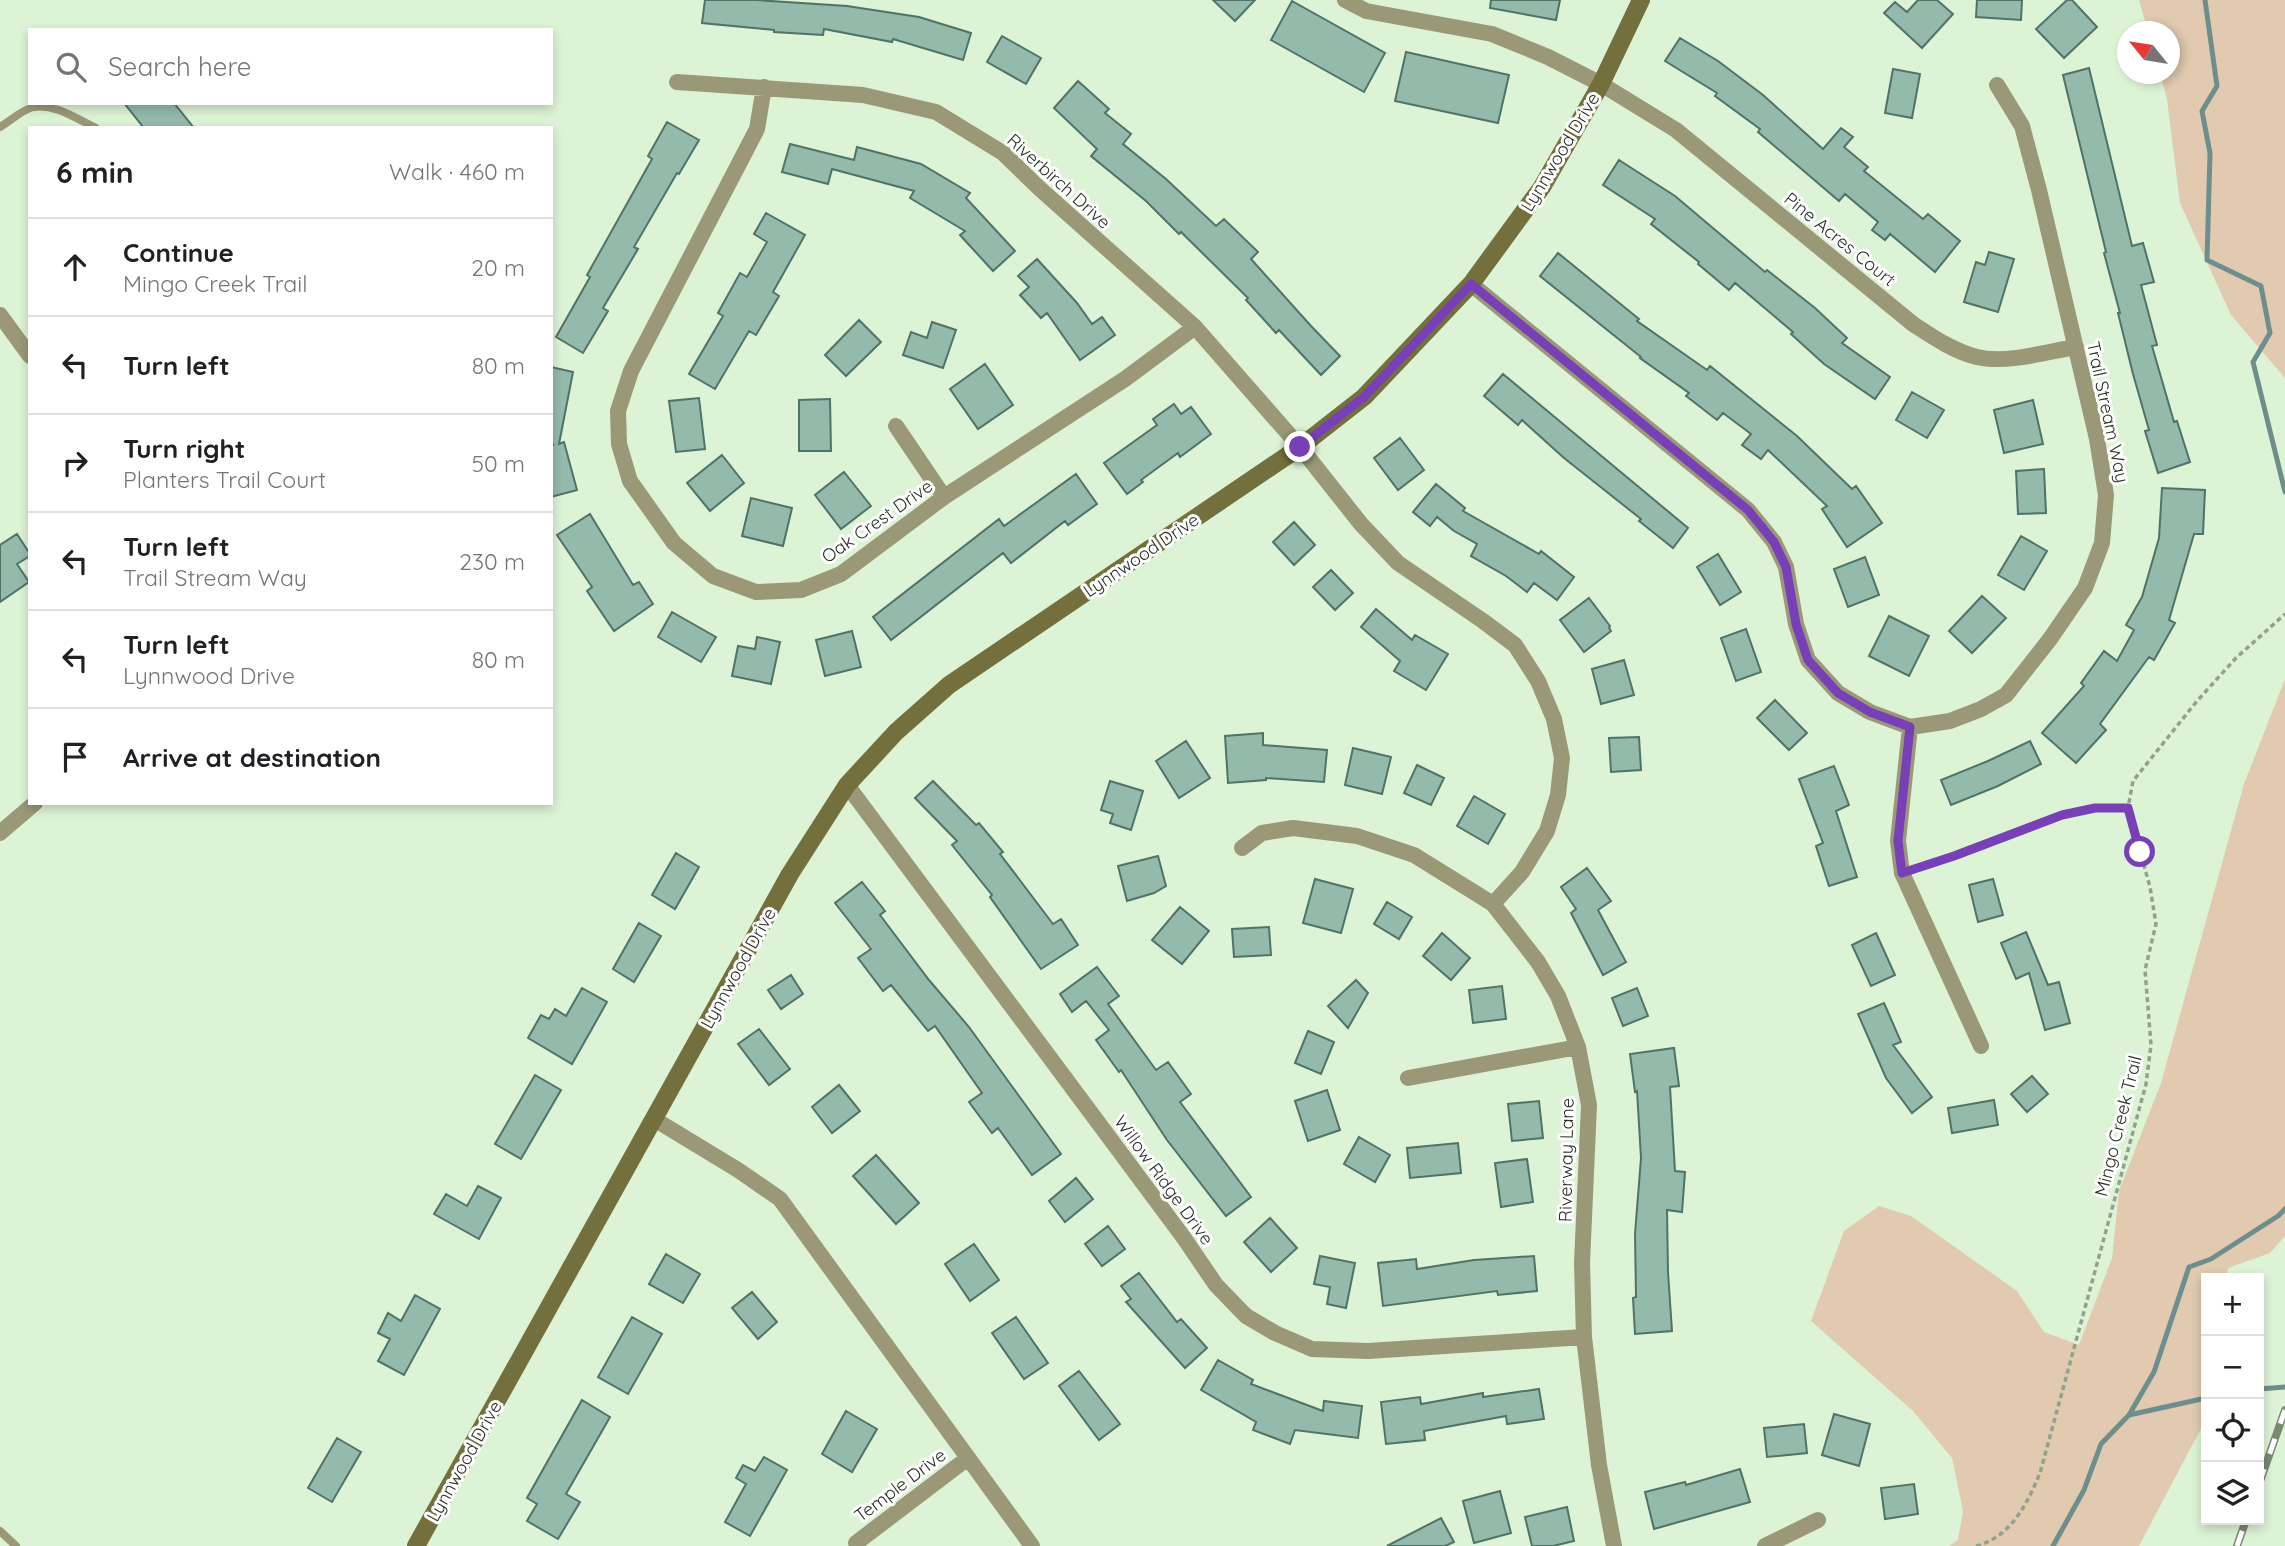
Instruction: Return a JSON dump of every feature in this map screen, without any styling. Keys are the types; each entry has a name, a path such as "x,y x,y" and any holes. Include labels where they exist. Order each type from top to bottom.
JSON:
{"street":[{"name":"Pine Acres Court","path":"1345,0 1492,34 1548,57 1601,85 1676,130 1913,324 1942,343 1978,357 2017,358 2076,347"},
{"name":"Lynnwood Drive","path":"416,1546 790,874 847,785 896,732 949,685 1300,447 1364,397 1471,284 1542,187 1601,85 1641,0"},
{"name":"Riverbirch Drive","path":"677,82 863,95 936,112 1003,153 1195,327 1300,447 1361,524 1398,563 1515,645 1538,681 1554,719 1562,758 1559,795 1547,831 1521,872 1493,904"},
{"name":"Trail Stream Way","path":"1471,284 1748,510 1774,542 1786,567 1796,624 1808,660 1838,693 1870,712 1910,727 1950,721 1981,709 2006,695 2050,639 2085,588 2102,543 2106,495 2097,439 2022,126 1997,85"},
{"name":"Oak Crest Drive","path":"764,87 757,129 631,371 618,411 619,444 630,481 674,543 713,576 756,592 801,590 841,574 944,497 1125,379 1195,327"},
{"path":"0,315 28,353"},
{"path":"897,426 944,497"},
{"path":"1910,727 1898,841 1902,873 1981,1046"},
{"name":"Willow Ridge Drive","path":"847,785 1184,1238 1216,1285 1246,1316 1275,1333 1312,1349 1368,1351 1584,1337"},
{"path":"0,833 33,805"},
{"name":"Riverway Lane","path":"1242,848 1262,833 1293,828 1357,836 1414,855 1493,904 1538,961 1558,996 1578,1047 1589,1105 1582,1264 1584,1337 1599,1465 1614,1546"},
{"path":"1408,1078 1578,1047"},
{"path":"654,1119 780,1199 1032,1546"},
{"name":"Temple Drive","path":"856,1543 968,1458"},
{"path":"1765,1546 1818,1520"}],"lane":[{"path":"0,127 31,108 43,107 54,108 92,126"},
{"path":"0,1531 16,1546"}],"path":[{"path":"1902,873 2062,815 2095,808 2128,808 2133,781 2197,701 2236,658 2284,616"},
{"name":"Mingo Creek Trail","path":"1976,1546 1987,1543 2009,1526 2026,1506 2040,1473 2146,1084 2151,1045 2146,970 2156,924 2150,887 2128,808"}],"shaded area":[{"path":"2139,0 2285,0 2285,378 2231,315 2180,203 2163,84 2180,84 2180,21 2145,21"},
{"path":"2285,679 2285,1236 2270,1253 2228,1268 2227,1273 2201,1273 2201,1428 2139,1546 1949,1546 1958,1540 1963,1511 1952,1458 1913,1411 1811,1321 1844,1231 1879,1206 1911,1216 2017,1291 2044,1332 2079,1345 2112,1258 2119,1191 2161,1083 2244,784"}],"building":[{"path":"705,0 756,0 847,6 919,17 971,33 963,60 893,39 892,42 824,29 823,35 702,23"},
{"path":"1213,0 1255,0 1235,21"},
{"path":"1491,0 1560,0 1556,20 1490,8"},
{"path":"1918,0 1937,0 1953,14 1922,48 1884,13 1895,2 1907,12"},
{"path":"1977,0 2022,0 2021,20 1976,17"},
{"path":"2067,0 2072,0 2097,27 2064,58 2036,29"},
{"path":"1292,1 1385,53 1364,92 1271,40"},
{"path":"1002,36 1041,58 1026,84 987,62"},
{"path":"1680,38 1718,61 1763,95 1823,149 1841,128 1853,137 1844,147 1868,167 1864,171 1923,219 1928,214 1960,241 1935,272 1890,234 1885,240 1872,230 1878,222 1845,194 1839,201 1758,132 1760,129 1715,96 1717,93 1665,61"},
{"path":"1406,52 1509,75 1498,123 1395,101"},
{"path":"2089,68 2132,246 2143,243 2154,282 2141,285 2157,345 2152,346 2174,422 2177,421 2190,462 2158,473 2145,431 2149,430 2118,313 2063,75"},
{"path":"1893,69 1920,74 1912,118 1885,113"},
{"path":"1078,81 1109,109 1105,113 1131,134 1123,144 1166,179 1216,226 1224,219 1258,252 1251,259 1340,356 1321,375 1279,330 1276,333 1246,300 1248,298 1181,232 1179,234 1146,201 1091,156 1097,149 1054,108"},
{"path":"126,105 176,105 192,126 142,126"},
{"path":"667,122 699,140 634,247 638,249 603,308 608,311 583,353 556,337 590,277 587,275 652,159 648,156"},
{"path":"790,144 854,160 857,147 921,164 970,193 966,198 1015,251 993,271 960,235 965,231 910,198 914,191 832,169 828,184 782,172"},
{"path":"1619,160 1675,196 1765,272 1767,270 1815,308 1847,338 1842,343 1890,377 1875,399 1824,364 1791,334 1793,332 1735,283 1729,290 1651,224 1655,219 1603,185"},
{"path":"766,213 805,235 773,292 779,296 756,335 749,331 715,389 689,374 723,316 718,313 740,273 747,277 767,242 754,234"},
{"path":"1989,252 2014,259 1998,312 1964,302 1976,262 1985,265"},
{"path":"1558,253 1639,319 1637,321 1707,370 1710,366 1797,436 1852,489 1856,486 1882,523 1847,547 1822,509 1827,506 1768,450 1761,459 1742,445 1751,434 1723,413 1717,420 1686,396 1689,393 1640,358 1540,276"},
{"path":"1037,259 1077,303 1092,324 1102,317 1115,335 1080,360 1047,313 1041,318 1020,295 1029,287 1018,276"},
{"path":"859,320 881,342 846,376 825,355"},
{"path":"932,322 956,330 943,368 903,355 911,332 927,338"},
{"path":"985,364 1013,405 978,429 950,389"},
{"path":"553,367 573,372 559,444 564,442 577,490 553,496"},
{"path":"1503,374 1688,528 1673,548 1522,420 1518,425 1484,396"},
{"path":"1912,392 1944,410 1927,438 1896,420"},
{"path":"699,398 705,449 676,452 669,401"},
{"path":"830,399 831,451 799,451 799,400"},
{"path":"2033,400 2043,444 2004,453 1994,410"},
{"path":"1174,404 1181,414 1191,407 1211,434 1180,457 1178,453 1141,480 1143,482 1127,494 1104,463 1157,425 1153,419"},
{"path":"1400,438 1424,470 1398,490 1374,458"},
{"path":"722,455 744,483 710,511 687,483"},
{"path":"2044,469 2046,513 2018,514 2016,471"},
{"path":"844,472 871,506 841,529 815,495"},
{"path":"1076,474 1097,504 1068,525 1065,521 1011,563 1003,553 891,640 873,617 999,519 1004,526"},
{"path":"1436,484 1465,508 1463,511 1539,554 1541,551 1574,577 1557,600 1534,583 1527,592 1506,576 1471,556 1477,544 1437,517 1430,526 1413,512"},
{"path":"2162,488 2205,490 2203,534 2194,534 2169,620 2175,623 2154,660 2149,657 2100,724 2106,730 2076,763 2042,733 2084,686 2081,683 2104,651 2117,661 2134,630 2126,625 2142,597 2159,538"},
{"path":"751,498 792,508 783,546 742,536"},
{"path":"590,514 633,585 639,582 653,604 614,631 587,591 592,587 557,535"},
{"path":"1294,522 1315,545 1294,565 1273,542"},
{"path":"17,534 28,551 28,557 17,564 28,583 0,602 0,545"},
{"path":"2021,536 2047,551 2024,590 1998,575"},
{"path":"1718,554 1741,592 1720,605 1697,567"},
{"path":"1865,557 1879,595 1848,607 1834,569"},
{"path":"1331,570 1353,593 1335,610 1313,587"},
{"path":"1982,596 2006,618 1972,653 1949,631"},
{"path":"1589,598 1611,631 1584,652 1560,620"},
{"path":"1376,609 1412,640 1415,635 1448,654 1426,690 1394,671 1400,661 1361,627"},
{"path":"672,612 716,637 701,662 658,637"},
{"path":"1889,616 1929,636 1909,676 1869,656"},
{"path":"1746,629 1761,672 1736,681 1721,638"},
{"path":"852,631 861,667 825,676 816,640"},
{"path":"757,637 780,642 771,684 732,676 738,646 755,649"},
{"path":"1624,660 1634,695 1601,704 1592,669"},
{"path":"1775,700 1807,733 1789,750 1757,718"},
{"path":"1263,733 1263,745 1327,750 1324,782 1266,778 1228,783 1225,736"},
{"path":"1639,737 1641,770 1611,772 1609,738"},
{"path":"1186,741 1210,778 1179,798 1156,761"},
{"path":"2030,741 2041,764 1998,786 1951,805 1941,780"},
{"path":"1353,748 1391,757 1382,794 1345,785"},
{"path":"1417,765 1444,778 1431,805 1404,793"},
{"path":"1834,766 1849,805 1836,811 1857,877 1829,886 1816,846 1823,843 1799,779"},
{"path":"933,781 976,825 979,823 1003,852 1000,854 1053,924 1061,919 1078,945 1041,969 990,897 992,895 952,845 957,841 915,798"},
{"path":"1110,781 1143,791 1131,830 1110,823 1113,814 1101,810"},
{"path":"1474,796 1505,814 1488,844 1457,826"},
{"path":"676,853 699,867 675,909 652,895"},
{"path":"1158,856 1166,886 1154,893 1127,901 1118,866"},
{"path":"1587,868 1611,901 1598,910 1626,962 1603,975 1571,913 1576,909 1561,887"},
{"path":"1315,879 1353,889 1341,933 1303,923"},
{"path":"1993,879 2003,915 1978,922 1969,885"},
{"path":"862,882 885,911 880,915 969,1027 1061,1154 1032,1175 998,1128 992,1133 969,1102 982,1093 935,1026 928,1031 891,985 883,991 858,958 871,949 835,903"},
{"path":"1387,902 1412,917 1399,939 1374,924"},
{"path":"1180,907 1209,931 1182,964 1152,940"},
{"path":"639,923 661,936 634,982 613,969"},
{"path":"1269,927 1271,955 1234,957 1232,929"},
{"path":"2026,932 2048,985 2059,982 2070,1023 2045,1030 2029,973 2016,979 2001,943"},
{"path":"1442,933 1470,958 1451,980 1423,956"},
{"path":"1876,933 1895,975 1871,986 1852,945"},
{"path":"1097,967 1119,996 1108,1004 1156,1070 1168,1062 1191,1094 1180,1102 1251,1197 1226,1216 1167,1140 1121,1070 1119,1072 1096,1040 1109,1030 1086,1001 1072,1012 1060,994"},
{"path":"791,975 803,994 781,1009 768,990"},
{"path":"1356,980 1368,993 1348,1028 1328,1006"},
{"path":"1502,986 1506,1019 1473,1023 1469,990"},
{"path":"582,988 607,1002 572,1064 528,1038 541,1015 549,1019 555,1009 566,1016"},
{"path":"1637,988 1648,1016 1623,1026 1612,998"},
{"path":"1884,1003 1901,1042 1893,1045 1932,1097 1912,1113 1886,1078 1858,1014"},
{"path":"759,1029 790,1069 769,1085 738,1044"},
{"path":"1308,1031 1334,1042 1321,1074 1295,1063"},
{"path":"1674,1048 1679,1086 1670,1087 1675,1171 1685,1172 1682,1212 1667,1210 1672,1331 1635,1334 1635,1234 1641,1158 1637,1091 1635,1092 1630,1054"},
{"path":"535,1075 561,1090 521,1159 495,1144"},
{"path":"2032,1076 2048,1094 2027,1112 2011,1094"},
{"path":"839,1085 860,1111 832,1133 812,1107"},
{"path":"1327,1090 1340,1130 1308,1141 1295,1101"},
{"path":"1994,1100 1998,1125 1952,1133 1948,1108"},
{"path":"1539,1101 1543,1138 1512,1141 1508,1104"},
{"path":"1359,1137 1390,1155 1375,1182 1344,1164"},
{"path":"1458,1143 1461,1173 1410,1178 1407,1148"},
{"path":"876,1155 919,1203 896,1224 853,1176"},
{"path":"1527,1159 1533,1202 1501,1207 1495,1163"},
{"path":"1076,1178 1093,1199 1065,1222 1049,1201"},
{"path":"478,1186 501,1198 479,1239 434,1214 446,1194 467,1206"},
{"path":"1270,1218 1297,1248 1271,1272 1244,1242"},
{"path":"1108,1226 1125,1249 1102,1266 1085,1244"},
{"path":"974,1244 999,1280 970,1301 945,1264"},
{"path":"666,1254 700,1274 683,1303 649,1284"},
{"path":"1320,1256 1355,1263 1346,1308 1327,1304 1330,1287 1314,1284"},
{"path":"1534,1256 1537,1291 1498,1295 1497,1291 1383,1306 1378,1263 1416,1259 1417,1269 1474,1260"},
{"path":"1139,1273 1177,1322 1181,1319 1207,1348 1185,1368 1126,1302 1131,1299 1121,1286"},
{"path":"752,1292 777,1322 758,1339 732,1308"},
{"path":"415,1295 440,1309 404,1375 378,1361 390,1339 378,1333 388,1313 401,1321"},
{"path":"632,1317 662,1334 628,1394 598,1377"},
{"path":"1016,1317 1048,1363 1024,1379 992,1333"},
{"path":"1218,1360 1253,1380 1251,1384 1323,1411 1324,1401 1362,1406 1358,1438 1295,1430 1290,1444 1253,1430 1256,1422 1201,1390"},
{"path":"1079,1371 1120,1424 1099,1440 1059,1386"},
{"path":"1539,1389 1544,1419 1507,1424 1506,1416 1424,1431 1425,1440 1386,1444 1381,1402 1420,1397 1421,1404 1483,1393 1483,1397"},
{"path":"582,1400 610,1417 566,1494 580,1502 558,1539 527,1521 537,1504 527,1498"},
{"path":"846,1411 877,1429 852,1472 822,1454"},
{"path":"1834,1414 1870,1424 1859,1466 1822,1455"},
{"path":"1804,1424 1807,1453 1767,1457 1764,1428"},
{"path":"337,1438 361,1452 332,1502 308,1488"},
{"path":"764,1457 787,1470 750,1536 725,1522 746,1484 736,1478 743,1465 755,1471"},
{"path":"1740,1469 1750,1502 1654,1529 1645,1492 1685,1482 1686,1485"},
{"path":"1914,1484 1918,1514 1885,1519 1881,1488"},
{"path":"1500,1491 1511,1533 1474,1543 1463,1501"},
{"path":"1567,1507 1574,1541 1553,1546 1532,1546 1525,1517"},
{"path":"1441,1518 1454,1542 1445,1546 1387,1546"}],"waterway":[{"path":"2205,0 2217,86 2202,111 2210,153 2207,260 2261,286 2270,333 2253,362 2285,492"},
{"path":"2053,1546 2084,1490 2101,1444 2129,1415 2154,1372 2189,1267 2211,1259 2285,1209"},
{"path":"2264,1389 2285,1387"},
{"path":"2129,1415 2201,1399"}],"railway":[{"path":"2264,1470 2285,1410"},
{"path":"2237,1546 2244,1525"}],"route":[{"path":"1300,447 1364,397 1471,284 1748,510 1774,542 1786,567 1796,624 1808,660 1838,693 1870,712 1910,727 1898,841 1902,873 2062,815 2095,808 2128,808 2140,852"}]}
